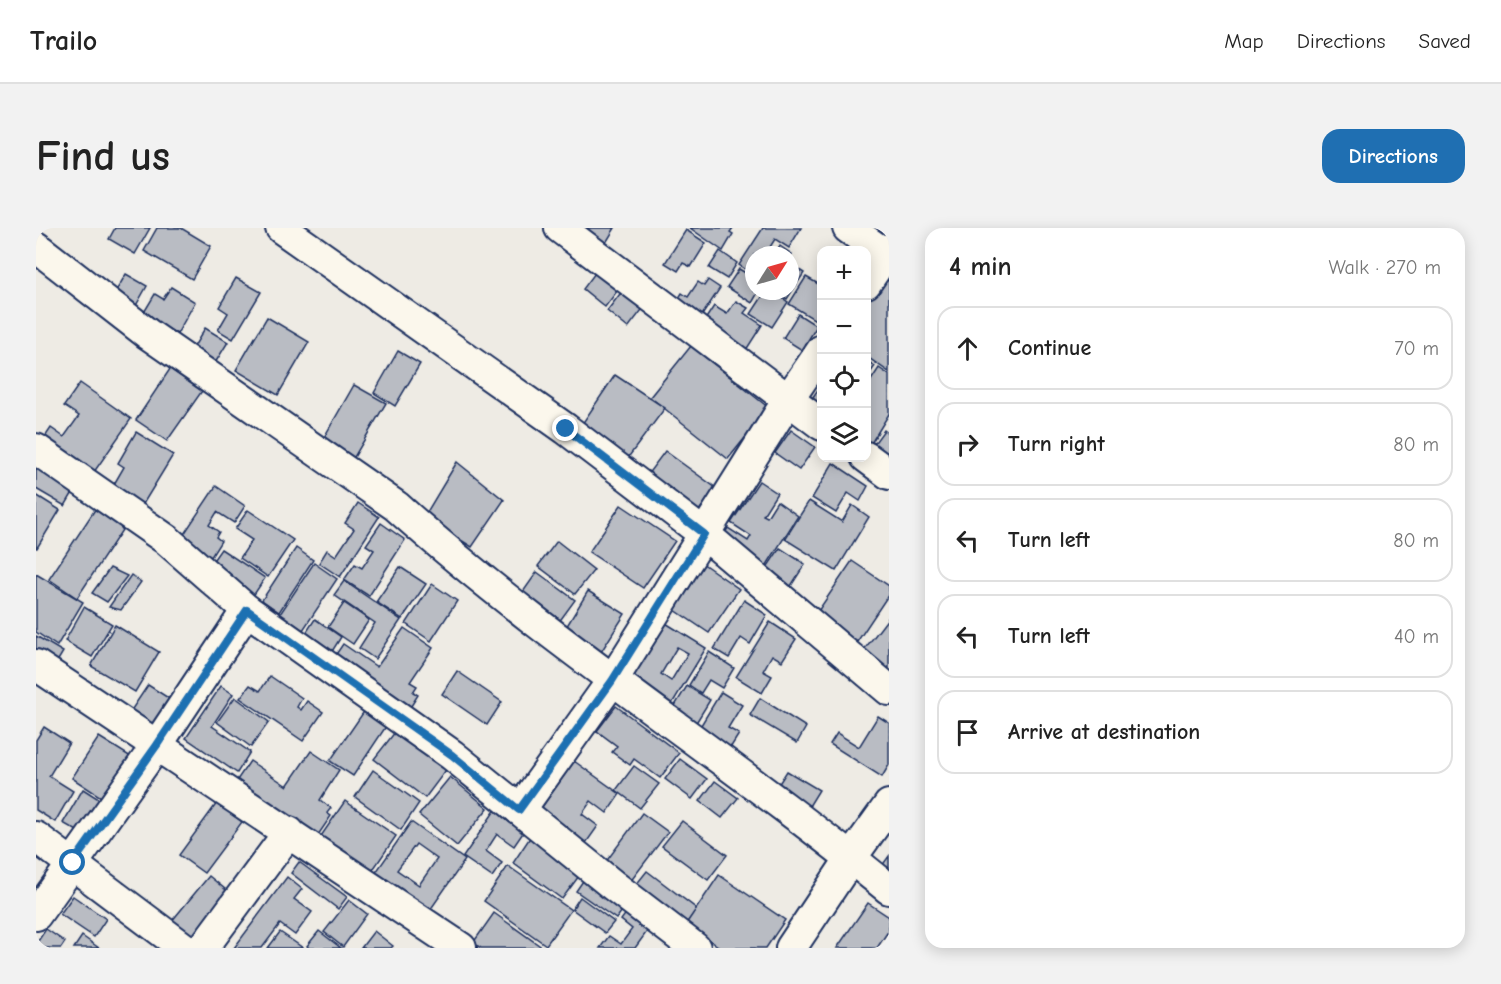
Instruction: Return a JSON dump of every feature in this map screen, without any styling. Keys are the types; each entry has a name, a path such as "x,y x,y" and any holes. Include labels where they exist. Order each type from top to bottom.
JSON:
{"street":[{"path":"282,228 566,429 704,534 889,690"},
{"path":"560,228 817,421"},
{"path":"848,228 888,254 871,277"},
{"path":"36,247 148,334 396,506 430,536 612,681 851,858 889,889"},
{"path":"519,810 612,681 819,354"},
{"path":"36,449 167,540 247,610 452,755 614,886 695,948"},
{"path":"871,460 889,474"},
{"path":"36,915 157,745 247,610"},
{"path":"36,664 461,948"},
{"path":"791,948 889,805"},
{"path":"203,948 289,832"},
{"path":"36,837 73,863 169,943"}],"building":[{"path":"115,228 150,228 135,254 109,239"},
{"path":"157,228 181,228 211,246 192,279 144,251"},
{"path":"577,228 615,228 604,246"},
{"path":"690,228 733,228 730,232 733,234 723,251"},
{"path":"763,228 801,228 790,246 786,246 775,239 771,246 751,246"},
{"path":"686,230 706,243 691,267 683,263 678,271 665,263"},
{"path":"720,251 737,263 727,279 709,268"},
{"path":"745,256 745,269 739,265"},
{"path":"598,269 621,286 605,307 583,289"},
{"path":"739,269 745,273 745,299 727,287"},
{"path":"799,270 804,273 799,281"},
{"path":"126,274 147,286 134,309 113,296"},
{"path":"881,275 889,281 889,372 871,359 871,289"},
{"path":"806,277 817,283 817,321 789,304 792,300 799,300 799,288"},
{"path":"236,278 261,292 233,339 218,330 228,313 219,307"},
{"path":"708,280 720,288 701,317 677,301 682,293 688,297 698,282 704,286"},
{"path":"171,287 195,302 177,334 143,314 155,294 163,299"},
{"path":"623,290 645,306 628,328 607,311"},
{"path":"760,300 788,302 772,327 751,314"},
{"path":"736,301 748,308 744,313 762,325 746,350 703,323 714,306 727,314"},
{"path":"798,314 817,326 802,350 783,338"},
{"path":"267,317 309,342 278,395 236,370"},
{"path":"205,328 228,342 212,368 189,355"},
{"path":"691,346 769,408 728,459 650,397"},
{"path":"398,351 420,364 395,406 374,393"},
{"path":"879,368 889,375 889,414 871,443 871,408 871,380"},
{"path":"170,369 202,391 167,441 136,420"},
{"path":"615,375 665,408 627,459 582,424"},
{"path":"80,383 131,419 94,472 45,437 51,428 64,437 79,416 64,406"},
{"path":"354,385 386,403 353,459 322,441"},
{"path":"817,391 817,409 808,404"},
{"path":"791,430 815,447 799,470 775,453"},
{"path":"884,430 889,434 889,463 871,450"},
{"path":"136,432 173,455 140,509 110,491 124,467 118,463"},
{"path":"665,451 716,488 695,516 644,479"},
{"path":"36,458 78,484 65,506 36,489"},
{"path":"457,462 504,500 472,547 424,517"},
{"path":"833,463 868,486 860,501 848,493 836,513 812,498"},
{"path":"759,481 777,493 763,515 767,517 777,501 798,516 765,568 721,539 728,528 748,541 751,536 731,523"},
{"path":"216,486 245,506 234,523 217,512 209,525 219,532 216,537 221,541 211,557 182,537"},
{"path":"36,495 60,510 37,548 36,548"},
{"path":"809,501 842,522 852,505 869,517 836,571 785,539"},
{"path":"358,503 379,517 340,577 319,563 327,550 336,556 354,529 345,523"},
{"path":"621,505 675,541 643,588 589,552"},
{"path":"96,508 124,527 77,598 49,579"},
{"path":"248,510 293,540 268,577 240,558 252,540 235,529"},
{"path":"381,523 405,540 369,596 344,580 355,564 362,568 374,550 366,545"},
{"path":"557,541 594,570 575,594 538,566"},
{"path":"296,548 313,560 279,612 262,600"},
{"path":"780,548 805,564 791,586 766,569"},
{"path":"221,549 265,578 253,596 209,566"},
{"path":"852,561 889,586 889,594 857,642 816,614"},
{"path":"314,563 337,579 303,630 280,614"},
{"path":"702,563 739,589 709,633 672,608"},
{"path":"400,567 426,584 402,619 376,602"},
{"path":"110,568 127,576 107,602 92,593"},
{"path":"537,572 575,600 556,626 518,599"},
{"path":"36,574 83,602 57,646 36,632"},
{"path":"131,575 141,582 121,610 109,607"},
{"path":"344,581 401,620 375,659 359,648 375,623 334,595"},
{"path":"432,584 457,601 431,641 406,624"},
{"path":"588,591 625,614 601,652 565,629"},
{"path":"744,600 767,615 750,644 741,638 729,658 714,649"},
{"path":"344,603 369,620 353,644 328,627"},
{"path":"84,607 112,624 92,657 65,641"},
{"path":"889,617 889,669 888,671 863,651"},
{"path":"315,619 341,637 331,653 304,636"},
{"path":"664,622 706,648 670,707 628,681","holes":["677,647 688,653 671,681 661,674"]},
{"path":"770,622 796,639 782,661 772,655 763,671 772,676 762,693 736,677"},
{"path":"115,625 159,652 135,692 91,666"},
{"path":"404,628 433,648 410,682 417,686 413,692 418,695 406,714 330,663 343,644 377,667"},
{"path":"36,636 63,652 54,667 36,656"},
{"path":"709,652 734,668 722,688 709,680 701,693 689,685"},
{"path":"457,671 502,702 487,725 442,694"},
{"path":"270,676 302,698 297,707 301,710 307,701 323,712 303,741 240,698 250,685 260,691"},
{"path":"148,685 173,701 155,729 130,712"},
{"path":"221,686 233,694 212,726 250,752 237,773 186,738"},
{"path":"687,686 710,700 694,726 671,712"},
{"path":"721,692 742,705 728,728 739,734 729,750 698,730"},
{"path":"235,697 269,722 251,747 217,722"},
{"path":"760,698 806,727 797,743 750,715"},
{"path":"616,706 679,753 660,778 634,759 630,765 612,752 617,746 597,731"},
{"path":"365,710 387,725 353,776 330,761"},
{"path":"878,716 889,723 889,765 882,777 830,744 837,733 859,747"},
{"path":"44,727 69,743 49,776 73,791 55,822 36,810 36,740"},
{"path":"399,727 449,766 425,798 374,759"},
{"path":"99,737 131,757 104,799 72,778"},
{"path":"311,751 339,770 320,800 331,808 327,813 331,816 318,835 237,780 250,761 287,786"},
{"path":"680,759 707,779 692,799 665,779"},
{"path":"574,761 620,794 607,813 591,801 582,814 598,826 581,850 535,817"},
{"path":"634,766 659,784 640,808 616,790"},
{"path":"373,770 419,803 401,830 355,797"},
{"path":"787,771 819,790 803,816 771,796"},
{"path":"450,777 488,808 457,846 419,815"},
{"path":"715,781 738,798 722,818 700,801"},
{"path":"83,789 105,803 86,836 63,823"},
{"path":"345,801 396,836 370,874 319,839"},
{"path":"217,803 242,822 204,873 179,855"},
{"path":"498,806 527,827 514,846 497,834 486,851 502,863 492,877 463,857"},
{"path":"642,813 668,832 630,882 605,863"},
{"path":"682,821 727,855 708,880 662,846"},
{"path":"411,822 465,860 428,913 374,875","holes":["416,844 437,859 419,885 397,870"]},
{"path":"531,836 582,872 562,899 513,863"},
{"path":"889,856 889,877 879,870"},
{"path":"299,862 347,897 338,909 291,873"},
{"path":"508,866 571,910 546,945 484,901"},
{"path":"647,871 697,909 686,924 635,886"},
{"path":"587,875 628,903 616,919 576,891"},
{"path":"719,875 785,920 766,948 721,948 686,924"},
{"path":"209,876 231,894 197,945 171,922"},
{"path":"287,877 302,889 294,899 312,912 295,935 280,924 262,948 234,948"},
{"path":"73,896 106,919 94,937 60,914"},
{"path":"580,897 614,922 605,933 572,909"},
{"path":"349,900 367,914 343,947 324,932"},
{"path":"868,903 889,917 889,935 887,933 877,948 837,948"},
{"path":"632,905 654,922 635,948 600,948 609,936 621,944 632,929 621,920"},
{"path":"494,913 543,948 481,948 473,943"},
{"path":"46,929 65,942 61,948 36,948 36,944"},
{"path":"319,931 341,948 309,948 307,946"},
{"path":"374,931 393,946 391,948 361,948"},
{"path":"280,932 303,948 268,948"},
{"path":"82,936 99,948 74,948"}],"route":[{"path":"73,863 157,745 247,610 452,755 519,810 612,681 704,534 566,429"}]}
